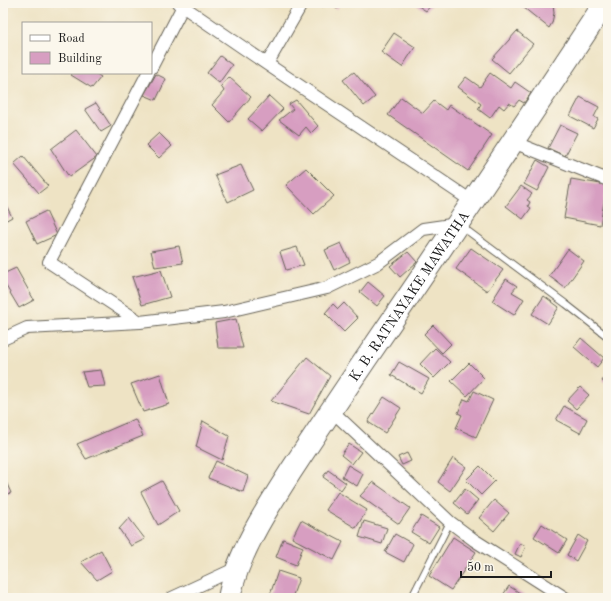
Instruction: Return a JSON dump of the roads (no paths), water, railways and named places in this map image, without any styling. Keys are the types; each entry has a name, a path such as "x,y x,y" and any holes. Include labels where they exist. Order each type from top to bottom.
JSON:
{"highway":[{"name":"K. B. RATNAYAKE MAWATHA","path":"229,598 231,587 247,546 273,500 331,410 473,202 605,3"}],"street":[{"path":"267,64 302,3"},
{"path":"152,66 180,5 473,202"},
{"path":"140,322 50,262 147,74"},
{"path":"513,142 608,180"},
{"path":"3,339 27,328 140,322 224,312 327,288 378,263 424,229 458,224"},
{"path":"331,410 450,522 474,540 566,598"},
{"path":"172,598 239,567"}],"lane":[{"path":"458,224 608,337"},
{"path":"414,593 450,522"}]}
